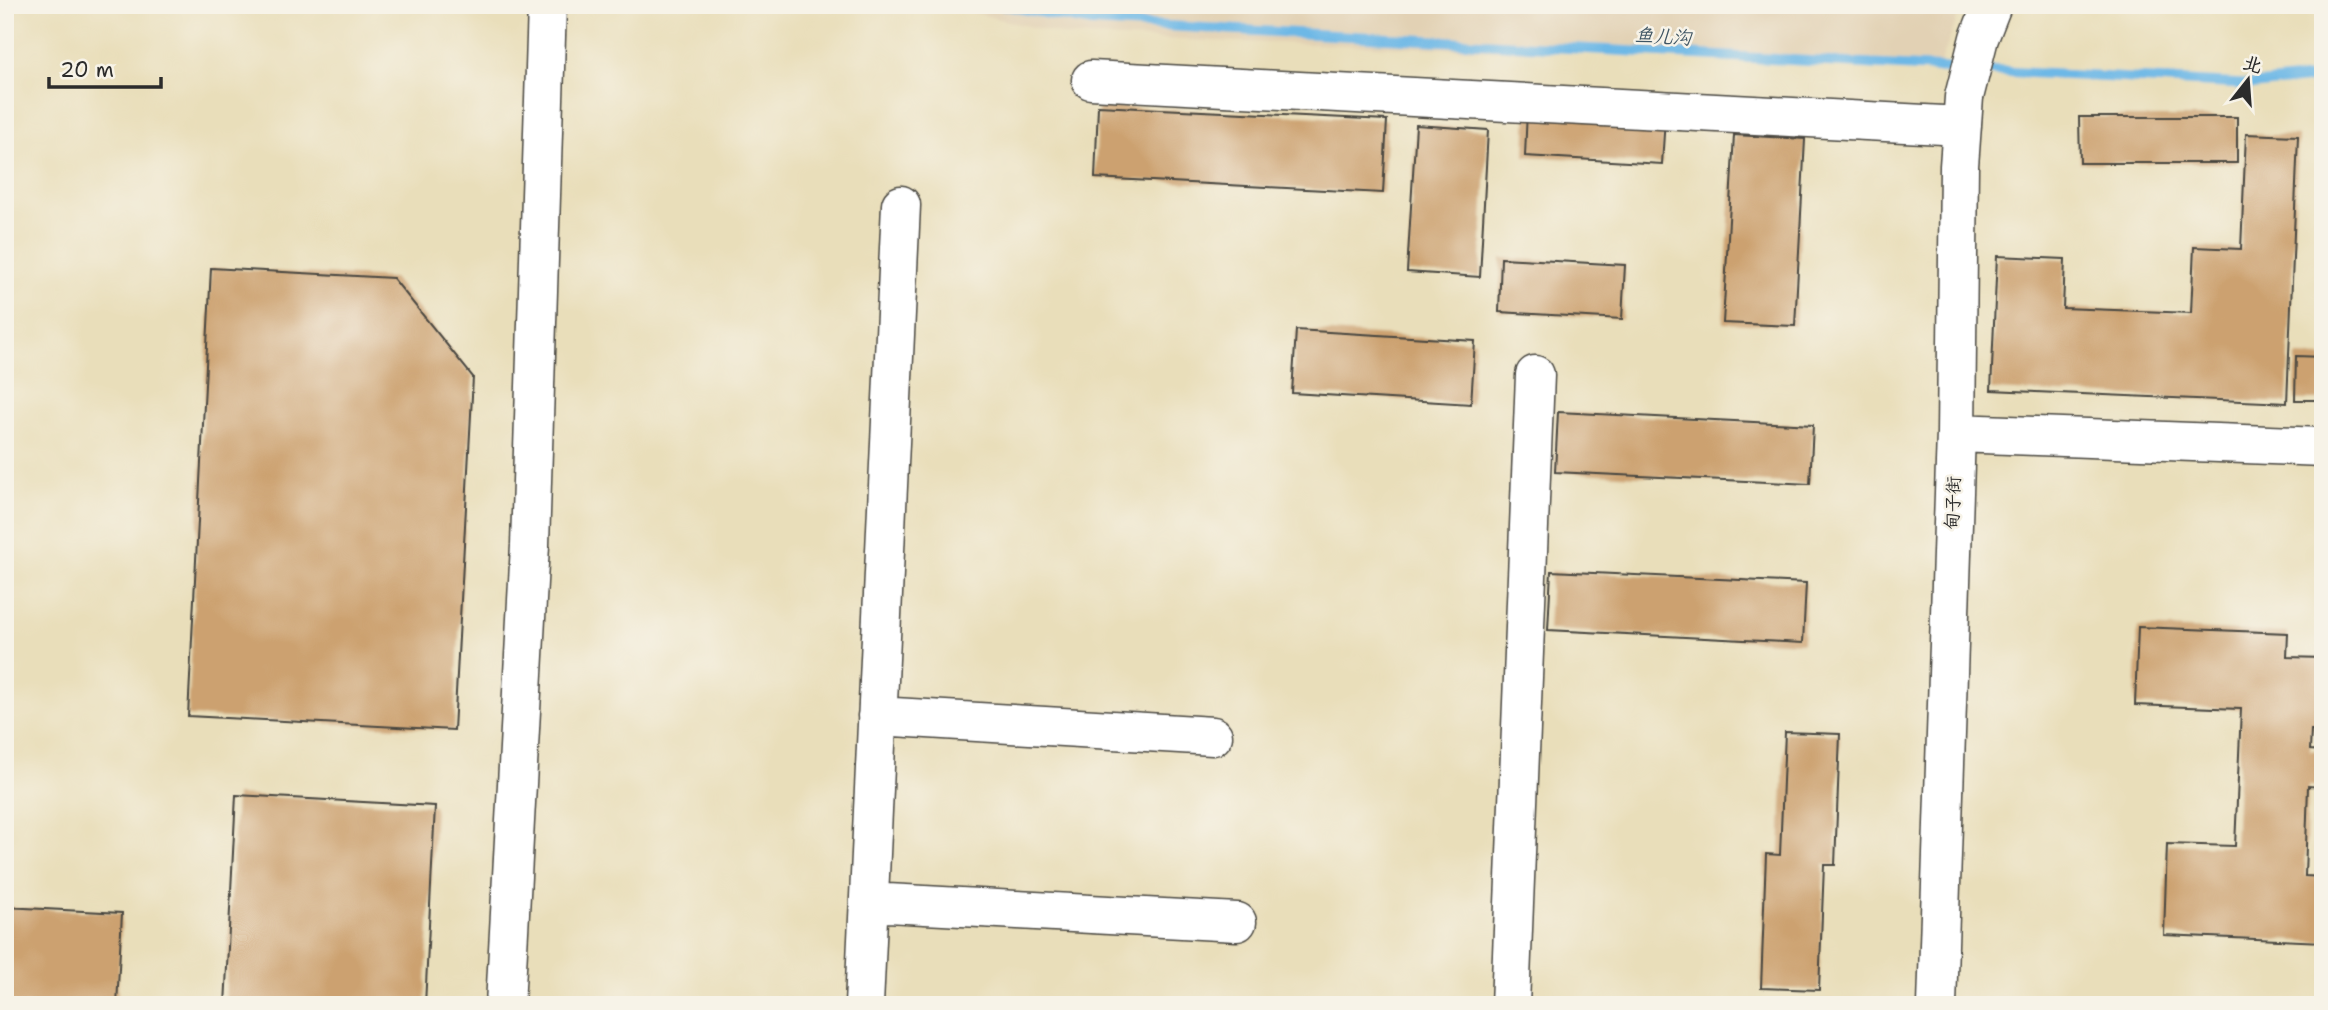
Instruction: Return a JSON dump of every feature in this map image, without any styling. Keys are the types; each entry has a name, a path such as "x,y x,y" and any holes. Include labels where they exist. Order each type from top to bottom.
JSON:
{"street":[{"path":"505,1005 530,545 547,5"},
{"name":"甸子街","path":"1937,1005 1956,433 1959,166 1963,111 1986,22"},
{"path":"1091,80 1963,111"},
{"path":"864,1005 901,205"},
{"path":"1510,1005 1535,375"},
{"path":"1956,433 2323,447"},
{"path":"877,716 1213,736"},
{"path":"869,902 1237,922"}],"shaded area":[{"path":"943,5 1962,5 1940,65 1068,36"}],"building":[{"path":"1098,106 1387,120 1383,193 1095,178"},
{"path":"1527,110 1665,118 1662,164 1525,156"},
{"path":"2079,117 2237,117 2237,163 2080,163"},
{"path":"1416,125 1488,130 1480,277 1407,272"},
{"path":"2246,134 2298,136 2287,403 1991,390 1997,256 2065,259 2063,308 2191,313 2194,247 2241,249"},
{"path":"1734,135 1805,139 1795,326 1723,323"},
{"path":"1501,258 1625,265 1622,319 1499,312"},
{"path":"211,268 393,278 473,377 454,730 188,716"},
{"path":"1296,330 1475,341 1471,404 1292,393"},
{"path":"2296,356 2323,357 2323,400 2295,400"},
{"path":"1558,412 1813,425 1810,484 1555,472"},
{"path":"1551,571 1806,583 1803,643 1548,630"},
{"path":"2138,627 2288,633 2287,657 2323,658 2323,730 2311,730 2310,750 2323,751 2323,787 2308,786 2305,876 2323,877 2323,942 2164,935 2167,844 2235,846 2241,709 2135,705"},
{"path":"1785,732 1840,734 1835,865 1824,865 1819,990 1761,988 1766,854 1780,855"},
{"path":"236,795 435,806 425,1005 225,1005"},
{"path":"5,907 122,913 117,1005 5,1005"}],"waterway":[{"name":"鱼儿沟","path":"1002,5 1093,22 2252,85 2323,77"}]}
